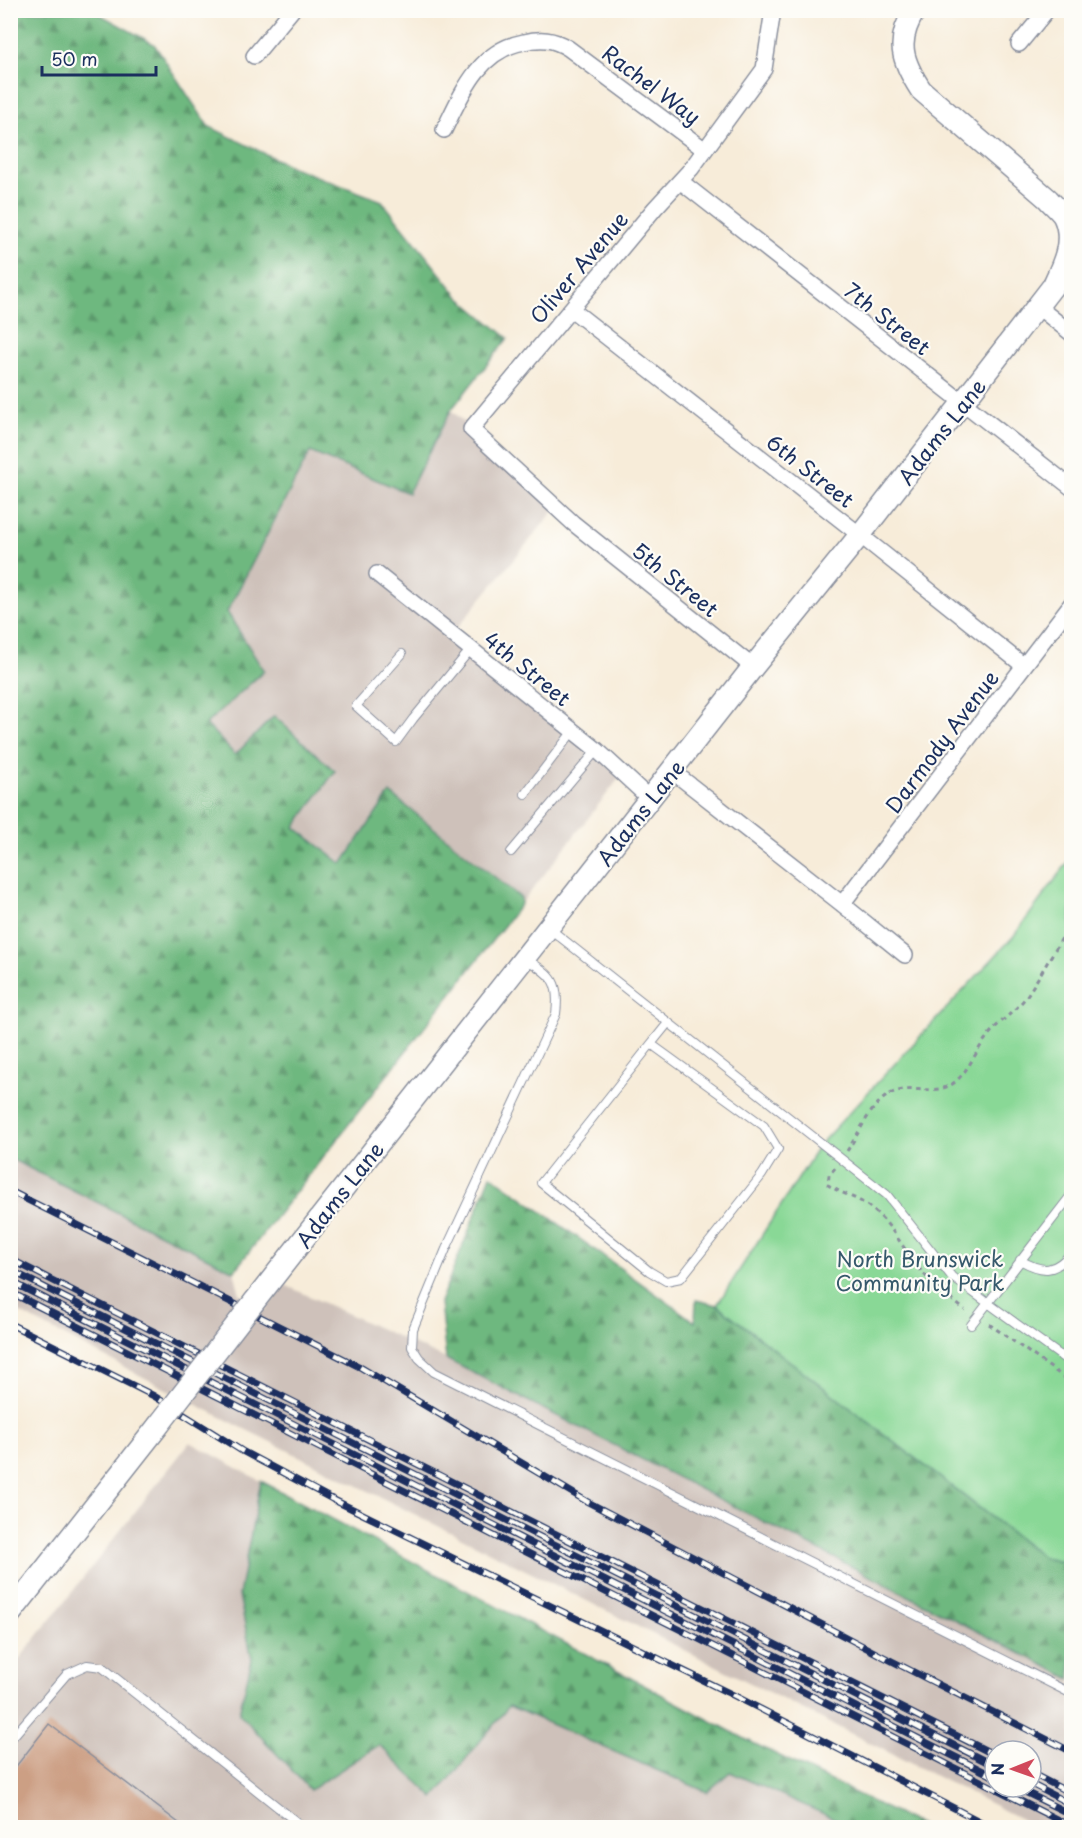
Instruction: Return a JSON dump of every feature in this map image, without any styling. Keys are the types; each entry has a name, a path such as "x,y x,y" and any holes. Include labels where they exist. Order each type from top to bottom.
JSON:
{"street":[{"path":"254,56 292,10"},
{"name":"Oliver Avenue","path":"573,523 471,429 680,181 764,69 772,10"},
{"name":"Adams Lane","path":"10,1614 753,667 963,404 1053,286 1067,252 1070,231 1063,215 1048,199 921,90 908,70 902,48 906,24 915,10"},
{"path":"1019,44 1047,10"},
{"name":"Rachel Way","path":"444,130 464,88 486,59 512,44 538,39 555,41 568,48 705,150"},
{"name":"7th Street","path":"680,181 1071,488"},
{"path":"1037,306 1071,334"},
{"name":"6th Street","path":"571,309 1024,666"},
{"name":"5th Street","path":"573,523 753,667"},
{"name":"4th Street","path":"377,574 597,750 650,799"},
{"name":"Darmody Avenue","path":"842,904 1071,603"},
{"path":"672,771 905,955"}],"lane":[{"path":"402,654 356,706 396,741 471,649"},
{"path":"525,794 573,731"},
{"path":"511,852 597,750"},
{"path":"548,928 887,1195 952,1277 1071,1364"},
{"path":"525,958 547,972 555,982 558,996 556,1014 446,1249 413,1329 412,1347 419,1358 434,1372 1071,1694"},
{"path":"651,1044 764,1126 778,1149 762,1175 681,1278 666,1281 649,1271 541,1183 651,1044 668,1023"},
{"path":"971,1325 1071,1194"},
{"path":"1020,1260 1040,1270 1047,1270 1063,1262 1071,1252"},
{"path":"10,1740 67,1674 87,1665 102,1667 304,1827"}],"path":[{"path":"847,1151 873,1110 884,1099 905,1090 934,1090 954,1083 986,1038 1028,994 1071,923"},
{"path":"836,1167 829,1175 828,1185 851,1195 873,1209 884,1220 916,1265 938,1289 965,1310"},
{"path":"989,1324 1071,1383"}],"shaded area":[{"path":"451,410 558,506 452,634 624,772 521,904 521,898 390,793 342,864 295,826 335,771 235,756 206,723 264,671 227,612 310,452 408,493"},
{"path":"10,1159 234,1271 240,1294 265,1310 285,1285 446,1359 1071,1679 1071,1827 1037,1827 193,1403 11,1308"},
{"path":"190,1442 261,1481 239,1595 252,1659 239,1713 379,1745 434,1798 509,1706 707,1792 730,1772 853,1827 11,1827 10,1671"}],"green space":[{"path":"10,11 94,11 154,44 208,126 292,167 382,201 459,297 508,338 451,410 408,493 310,452 227,612 264,671 206,724 235,755 274,716 335,771 295,827 342,864 390,793 521,898 521,904 234,1271 11,1159"},
{"name":"North Brunswick Community Park","path":"1071,858 1071,1564 1044,1558 717,1305 821,1143 1013,937"},
{"path":"491,1175 695,1322 696,1300 717,1305 1044,1558 1071,1564 1071,1679 446,1359 440,1302"},
{"path":"261,1481 747,1740 924,1827 853,1827 730,1772 707,1792 509,1706 434,1798 379,1745 310,1790 239,1713 252,1659 239,1595"}],"building":[{"path":"49,1724 184,1827 10,1827 10,1774"}],"railway":[{"path":"10,1191 360,1367 586,1501 880,1655 1072,1752"},
{"path":"10,1259 983,1749"},
{"path":"10,1270 983,1760"},
{"path":"10,1281 983,1771"},
{"path":"10,1292 1072,1827"},
{"path":"10,1324 154,1396 242,1451 332,1499 733,1695 993,1828"},
{"path":"1043,1779 1072,1794"},
{"path":"1043,1790 1072,1805"},
{"path":"1039,1799 1072,1815"}]}
